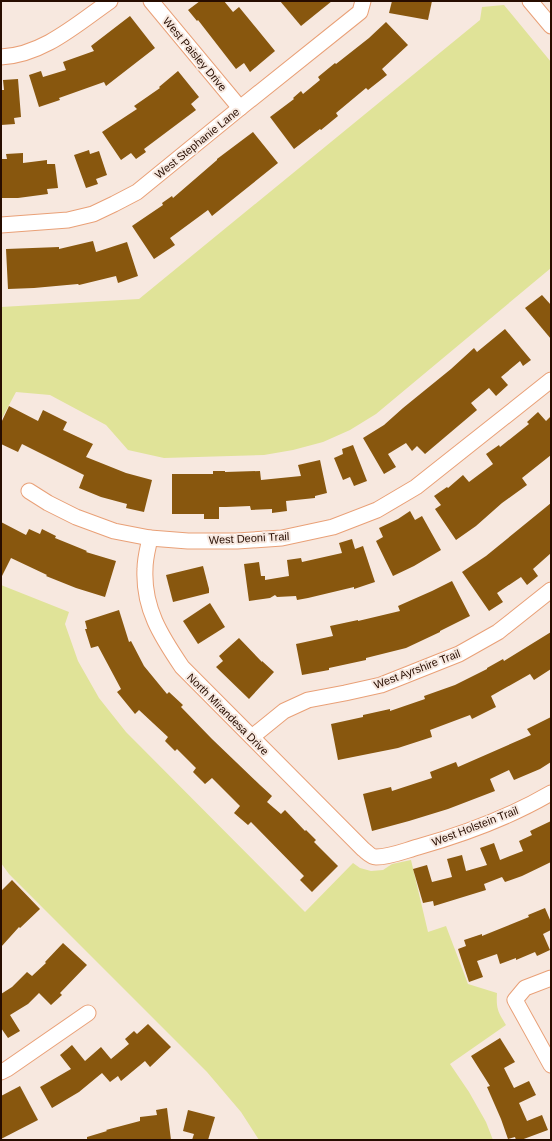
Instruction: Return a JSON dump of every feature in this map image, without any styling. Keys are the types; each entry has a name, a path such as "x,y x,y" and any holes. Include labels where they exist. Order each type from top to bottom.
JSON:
{"street":[{"path":"1,57 9,57 33,50 61,35 110,1"},
{"name":"West Paisley Drive","path":"151,1 240,108"},
{"name":"West Stephanie Lane","path":"1,225 68,220 93,214 137,192 360,12 363,1"},
{"path":"530,1 551,26"},
{"name":"West Deoni Trail","path":"29,491 48,503 76,517 114,531 150,538 188,541 236,541 282,538 333,527 377,510 416,488 551,380"},
{"name":"North Mirandesa Drive","path":"150,538 145,568 146,590 152,615 165,642 182,667 363,849 374,857"},
{"name":"West Ayrshire Trail","path":"252,737 284,711 308,700 381,685 459,654 498,632 551,590"},
{"name":"West Holstein Trail","path":"374,857 390,856 455,836 501,817 551,793"},
{"path":"551,978 526,988 515,1000 551,1065"},
{"path":"1,1072 8,1069 88,1013"}],"green space":[{"path":"504,5 551,62 551,268 376,414 350,430 323,442 293,450 264,455 164,458 128,450 106,425 50,395 16,392 1,420 1,307 139,299 480,20 482,7"},
{"path":"1,585 69,612 65,624 78,661 99,698 126,732 305,912 353,863 360,868 371,871 383,870 392,864 411,860 428,932 446,926 468,984 497,993 498,1010 506,1025 450,1064 469,1092 486,1122 493,1140 259,1140 241,1112 207,1072 9,874 1,863"}],"building":[{"path":"200,1 224,1 233,12 239,7 275,51 250,72 244,63 236,69 198,20 197,21 188,10"},
{"path":"280,1 332,1 301,26"},
{"path":"392,1 432,1 428,20 389,13"},
{"path":"130,16 155,48 106,86 104,82 59,98 60,100 39,107 29,75 41,71 43,77 66,70 63,62 94,51 91,46"},
{"path":"386,22 408,45 382,69 387,75 368,90 366,88 336,113 338,116 294,149 270,117 294,99 293,98 301,91 303,94 320,80 318,77 369,38"},
{"path":"178,71 199,97 191,104 196,110 144,149 146,152 136,159 131,153 121,160 102,132 137,109 134,106 160,88 159,87"},
{"path":"18,79 21,117 14,118 15,124 1,125 1,90 4,90 3,80"},
{"path":"253,132 278,163 212,216 208,210 170,238 175,245 154,259 132,226 163,205 162,203 172,196 173,198 217,159"},
{"path":"89,150 90,154 99,151 107,175 96,179 98,184 86,188 74,155"},
{"path":"23,153 23,163 47,160 47,164 55,164 58,188 47,189 48,194 18,198 1,198 1,159 7,159 6,154"},
{"path":"93,241 96,252 127,242 138,276 118,283 116,276 79,285 8,289 6,249 59,247 59,249"},
{"path":"542,295 551,305 551,339 525,308"},
{"path":"505,329 531,360 523,366 520,361 501,377 508,385 496,396 489,388 471,403 477,410 425,454 417,446 412,451 406,443 388,454 396,467 384,474 363,438 384,425 474,348 477,352"},
{"path":"9,406 38,421 43,410 67,422 63,430 93,444 86,457 126,473 152,480 144,512 126,508 127,504 101,497 79,488 84,475 22,444 18,452 1,444 1,423"},
{"path":"538,412 546,421 551,416 551,455 522,478 527,485 456,540 435,509 441,505 434,496 447,487 448,488 463,475 469,482 493,464 486,454 499,445 500,447 529,424 527,422"},
{"path":"353,445 367,481 354,486 350,477 343,480 334,458 343,454 342,449"},
{"path":"320,460 327,493 315,496 315,498 286,501 287,511 272,513 272,509 251,510 250,506 219,507 219,519 204,519 204,514 172,514 172,474 213,474 213,471 260,471 261,480 301,476 298,465"},
{"path":"551,503 551,553 533,569 538,576 527,585 521,577 497,593 503,602 489,611 462,572 486,556"},
{"path":"410,511 415,520 422,516 441,550 414,566 393,576 376,541 383,537 379,528 398,519"},
{"path":"1,522 26,535 29,529 40,534 42,529 56,536 55,538 87,551 86,552 116,561 105,597 76,588 46,576 47,575 11,558 1,578"},
{"path":"352,539 355,549 363,546 375,582 354,589 354,587 297,600 296,596 277,597 275,595 270,598 249,601 244,564 259,562 261,576 265,576 265,580 289,576 287,560 301,558 302,562 342,553 339,543"},
{"path":"203,566 209,593 173,602 166,575"},
{"path":"452,581 470,616 406,648 366,658 366,660 329,668 329,670 302,675 296,644 333,636 330,626 400,611 398,606"},
{"path":"210,603 225,627 198,644 183,621"},
{"path":"119,610 129,642 131,641 144,666 167,694 169,692 183,705 181,707 212,739 272,796 267,802 281,814 285,810 316,840 314,842 338,866 312,892 300,880 304,876 251,822 248,825 234,813 240,806 212,778 205,784 193,772 196,768 177,749 175,751 165,741 168,737 139,710 135,714 117,692 121,689 98,646 91,648 85,629 87,629 85,621"},
{"path":"551,632 551,669 534,680 530,674 491,696 496,707 472,719 470,715 430,730 432,737 398,748 338,760 331,724 390,709 390,711 425,699 424,696 455,685 503,659 504,661"},
{"path":"239,638 274,672 249,699 216,667 223,661 219,656"},
{"path":"551,717 551,762 540,769 514,780 509,770 490,779 495,791 448,809 372,831 363,794 391,787 392,791 432,778 430,772 456,762 458,767 531,735 527,729"},
{"path":"551,821 551,862 522,876 505,882 502,877 484,884 486,890 434,906 433,901 423,903 413,869 427,865 432,882 452,877 447,859 462,855 466,871 487,865 480,848 494,843 500,860 523,851 519,841 532,835 530,831"},
{"path":"12,880 40,909 20,928 19,927 1,947 1,891"},
{"path":"545,908 551,922 551,930 543,934 550,950 537,956 535,952 516,960 516,958 500,964 497,954 477,961 483,977 469,982 458,949 466,946 464,940 482,934 482,936 529,917 528,915"},
{"path":"63,943 87,965 60,993 62,995 51,1005 39,993 28,1004 10,1015 20,1031 8,1038 1,1028 1,994 12,987 27,972 32,976 46,963 45,962"},
{"path":"148,1024 171,1047 150,1067 145,1061 121,1081 118,1076 110,1082 102,1073 79,1092 52,1108 40,1087 71,1069 60,1055 72,1045 85,1061 101,1047 111,1059 129,1044 125,1039 134,1031 137,1034"},
{"path":"500,1038 515,1062 504,1068 514,1088 529,1081 536,1095 519,1103 527,1121 542,1115 548,1130 521,1140 516,1140 515,1137 508,1139 487,1087 490,1086 471,1056"},
{"path":"20,1086 38,1120 1,1139 1,1096"},
{"path":"167,1108 171,1140 87,1140 87,1137 107,1131 106,1130 140,1121 140,1117 157,1115 156,1110"},
{"path":"188,1110 215,1117 208,1140 192,1140 194,1134 183,1131"}]}
